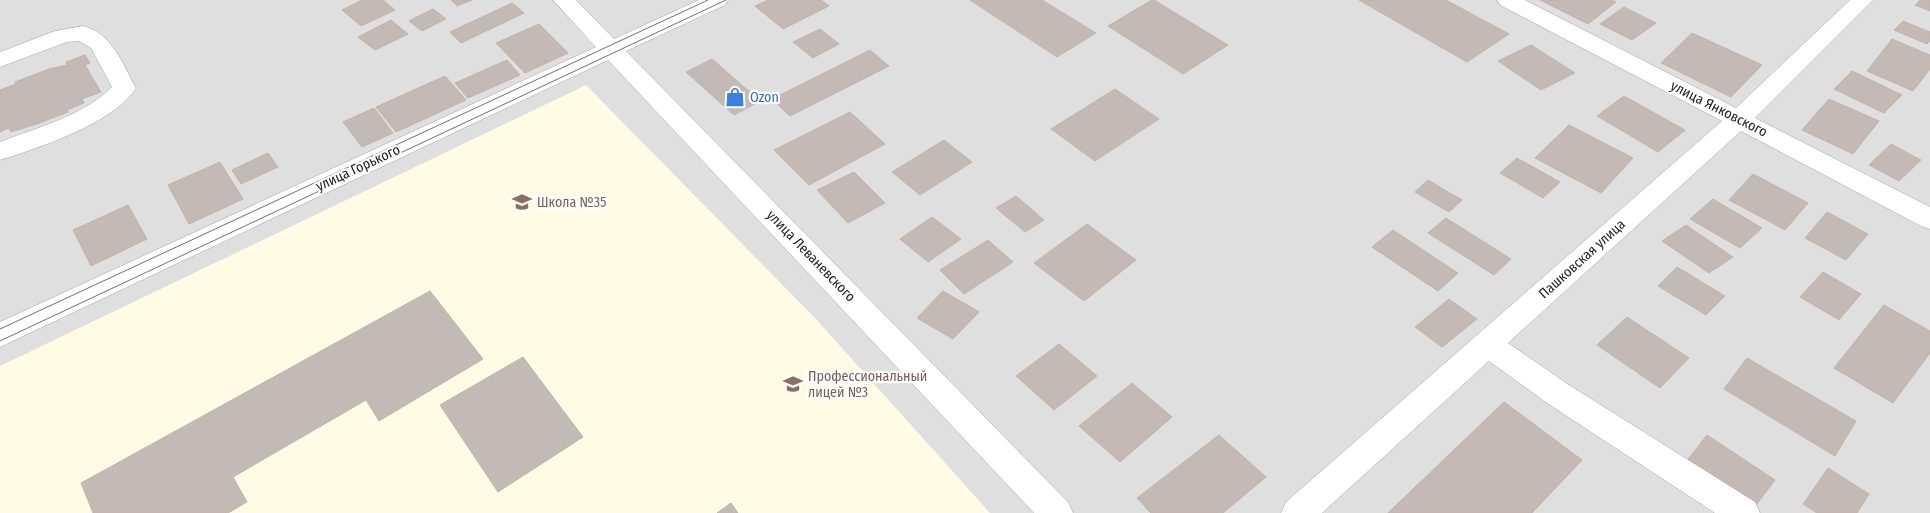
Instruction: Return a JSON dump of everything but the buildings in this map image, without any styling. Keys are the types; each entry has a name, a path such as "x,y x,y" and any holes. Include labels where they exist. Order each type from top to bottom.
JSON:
{"street":[{"name":"улица Леваневского","path":"564,0 1056,513"},
{"name":"улица Горького","path":"0,335 717,0"},
{"name":"улица Янковского","path":"1508,0 1930,219"},
{"name":"Пашковская улица","path":"1298,513 1740,120 1862,0"},
{"path":"0,60 63,36 83,33 100,44 124,88 118,96 72,123 0,151"},
{"path":"1487,344 1558,394 1743,513"}],"shaded area":[{"path":"0,0 1930,0 1930,513 0,513"},
{"name":"Школа №35","path":"586,85 815,318 990,513 0,513 0,366"}],"tram line":[{"path":"0,329 708,0"},
{"path":"0,341 726,0"}],"place":[{"name":"Ozon","path":"735,97"},
{"name":"Школа №35","path":"522,202"},
{"name":"Профессиональный лицей №3","path":"793,384"}]}
